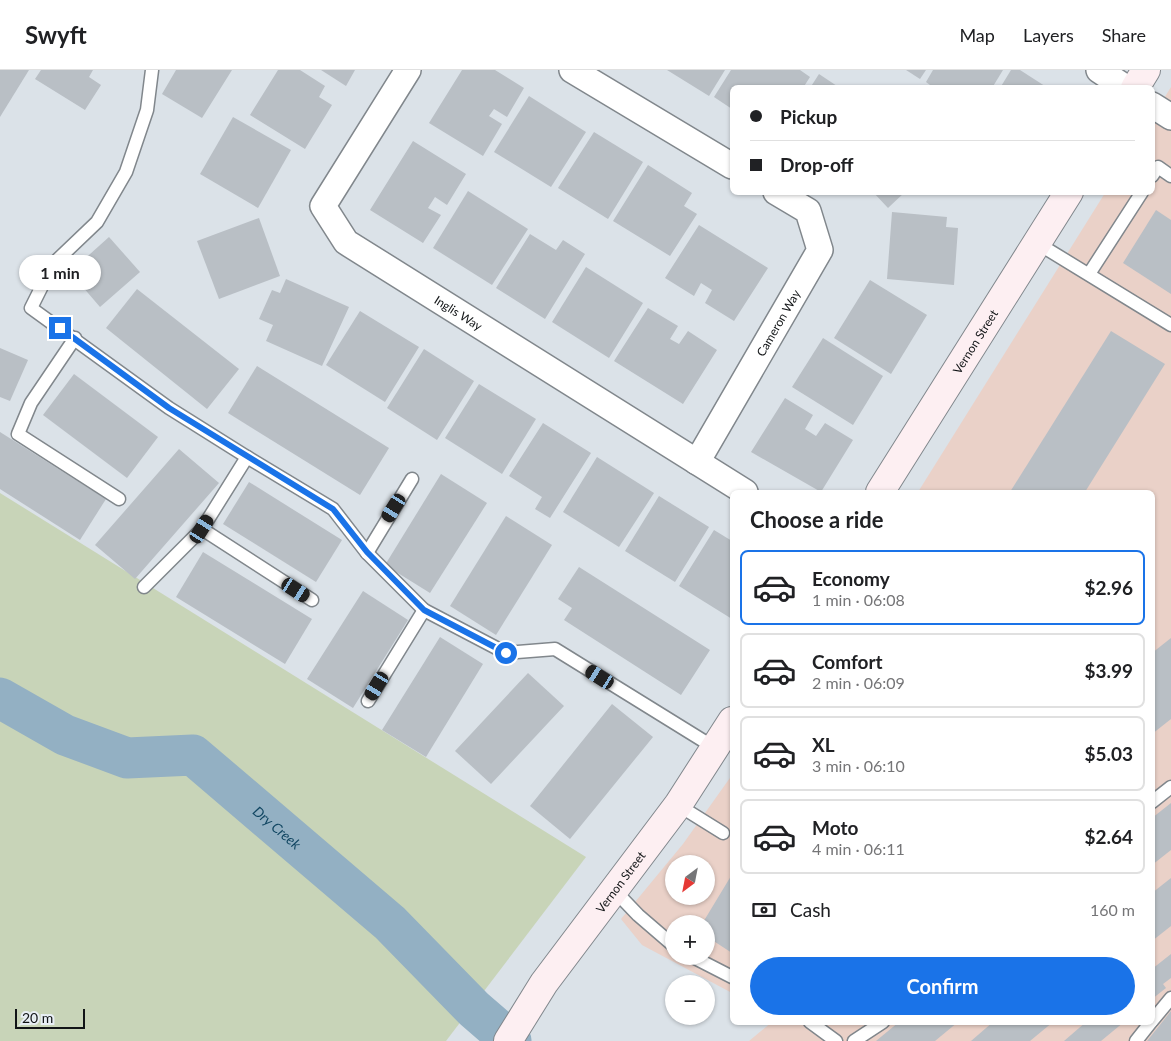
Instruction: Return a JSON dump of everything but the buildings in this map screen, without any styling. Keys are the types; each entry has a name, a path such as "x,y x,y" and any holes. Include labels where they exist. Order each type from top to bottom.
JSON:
{"main road":[{"path":"1138,85 1146,70"},
{"name":"Vernon Street","path":"881,490 1067,195"},
{"name":"Vernon Street","path":"508,1041 544,984 678,805 730,724"}],"street":[{"name":"Inglis Way","path":"408,70 323,206 346,242 741,490"},
{"path":"572,70 730,165"},
{"path":"1099,70 1122,85"},
{"path":"1155,107 1171,117"},
{"name":"Cameron Way","path":"697,462 820,250 808,211 781,195"}],"lane":[{"path":"152,70 147,110 126,172 97,222 53,264 31,308 75,338 169,408 333,509 367,552 424,610 506,653 555,649 715,748"},
{"path":"1155,172 1158,168 1171,176"},
{"path":"1089,274 1140,195"},
{"path":"1037,243 1171,325"},
{"path":"75,338 31,403 18,434 119,499"},
{"path":"144,588 202,529 247,457"},
{"path":"367,552 412,479"},
{"path":"202,529 312,600"},
{"path":"368,701 424,610"},
{"path":"1155,800 1171,787"},
{"path":"678,805 724,833"},
{"path":"615,890 638,915 665,938"},
{"path":"709,965 730,976"},
{"path":"1155,1018 1171,998"},
{"path":"814,1025 836,1041"},
{"path":"854,1041 879,1025"},
{"path":"1136,1041 1149,1025"}],"shaded area":[{"path":"1171,87 1171,698 1155,711 1155,490 919,490 1104,195 1155,195 1155,113"},
{"path":"1171,705 1171,1041 749,1041 768,1025 1155,1025 1155,718"},
{"path":"730,778 730,992 715,984 715,975 698,975 680,965 715,965 715,915 665,915 665,957 642,945 621,919 665,866 665,905 715,905 715,855 674,855"}],"green space":[{"path":"0,493 586,857 446,1041 0,1041"}],"waterway":[{"name":"Dry Creek","path":"0,698 65,735 127,758 193,755 390,923 474,1009 511,1041"}],"route":[{"path":"60,328 169,408 333,509 367,552 424,610 506,653"}]}
